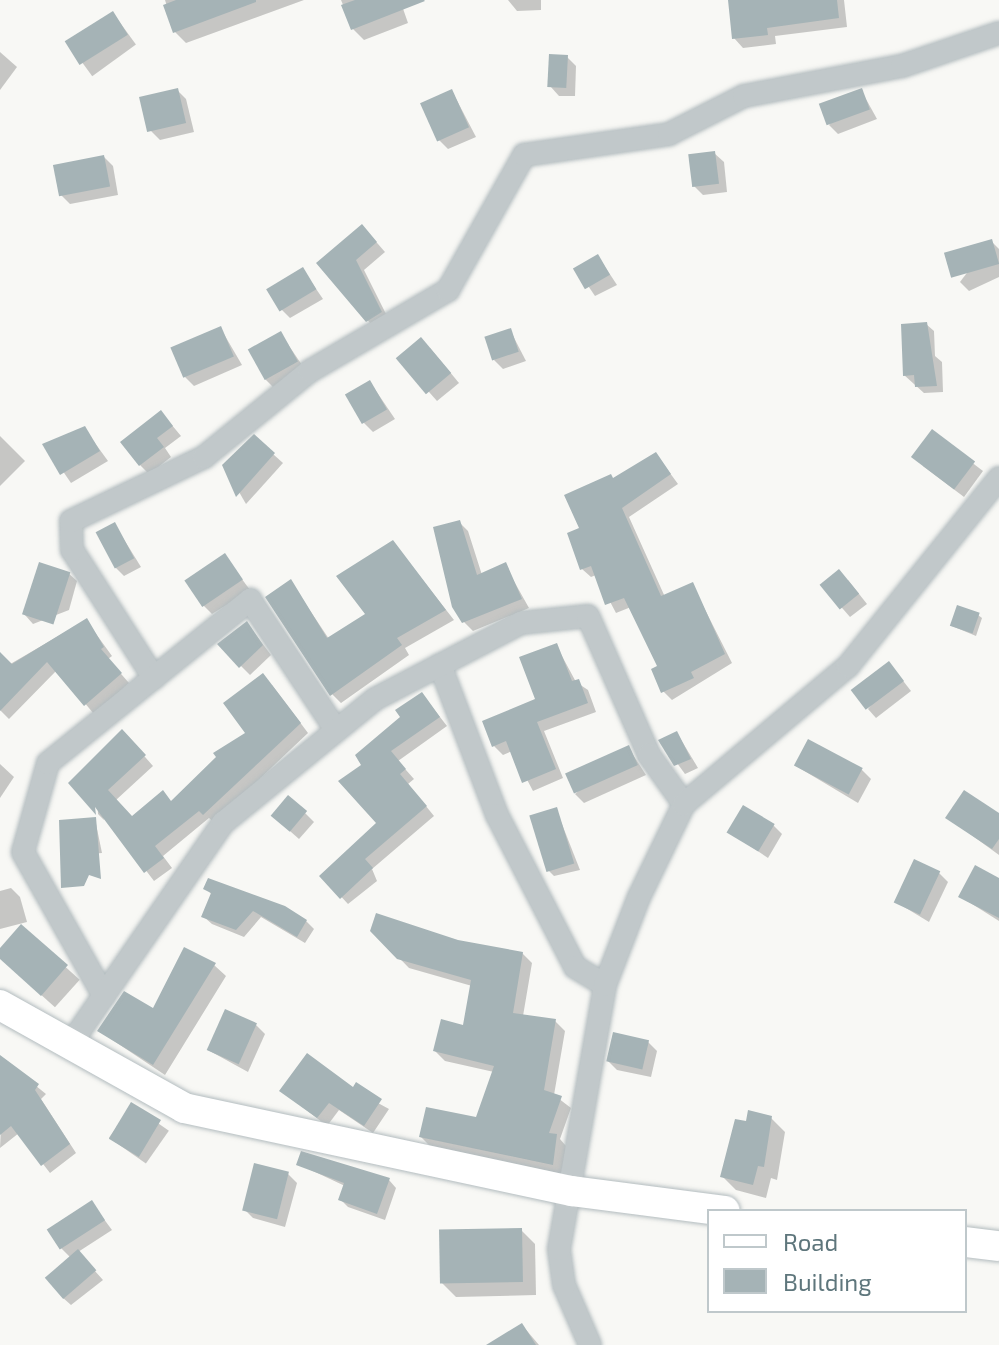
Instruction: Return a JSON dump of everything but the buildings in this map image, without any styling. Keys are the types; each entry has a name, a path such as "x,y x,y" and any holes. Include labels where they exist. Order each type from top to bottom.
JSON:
{"street":[{"path":"154,678 72,550 71,521 204,457 310,371 448,290 524,155 669,134 744,96 902,66 999,33"},
{"path":"590,1345 564,1285 559,1249 572,1191 605,985 639,897 684,804 848,666 999,478"},
{"path":"104,996 23,852 48,763 250,600 336,730"},
{"path":"69,1046 223,823 375,699 521,623 588,616 649,755 684,804"},
{"path":"440,665 497,815 575,967 605,985"},
{"path":"0,1005 184,1108 572,1191 710,1209"},
{"path":"967,1242 999,1246"}]}
